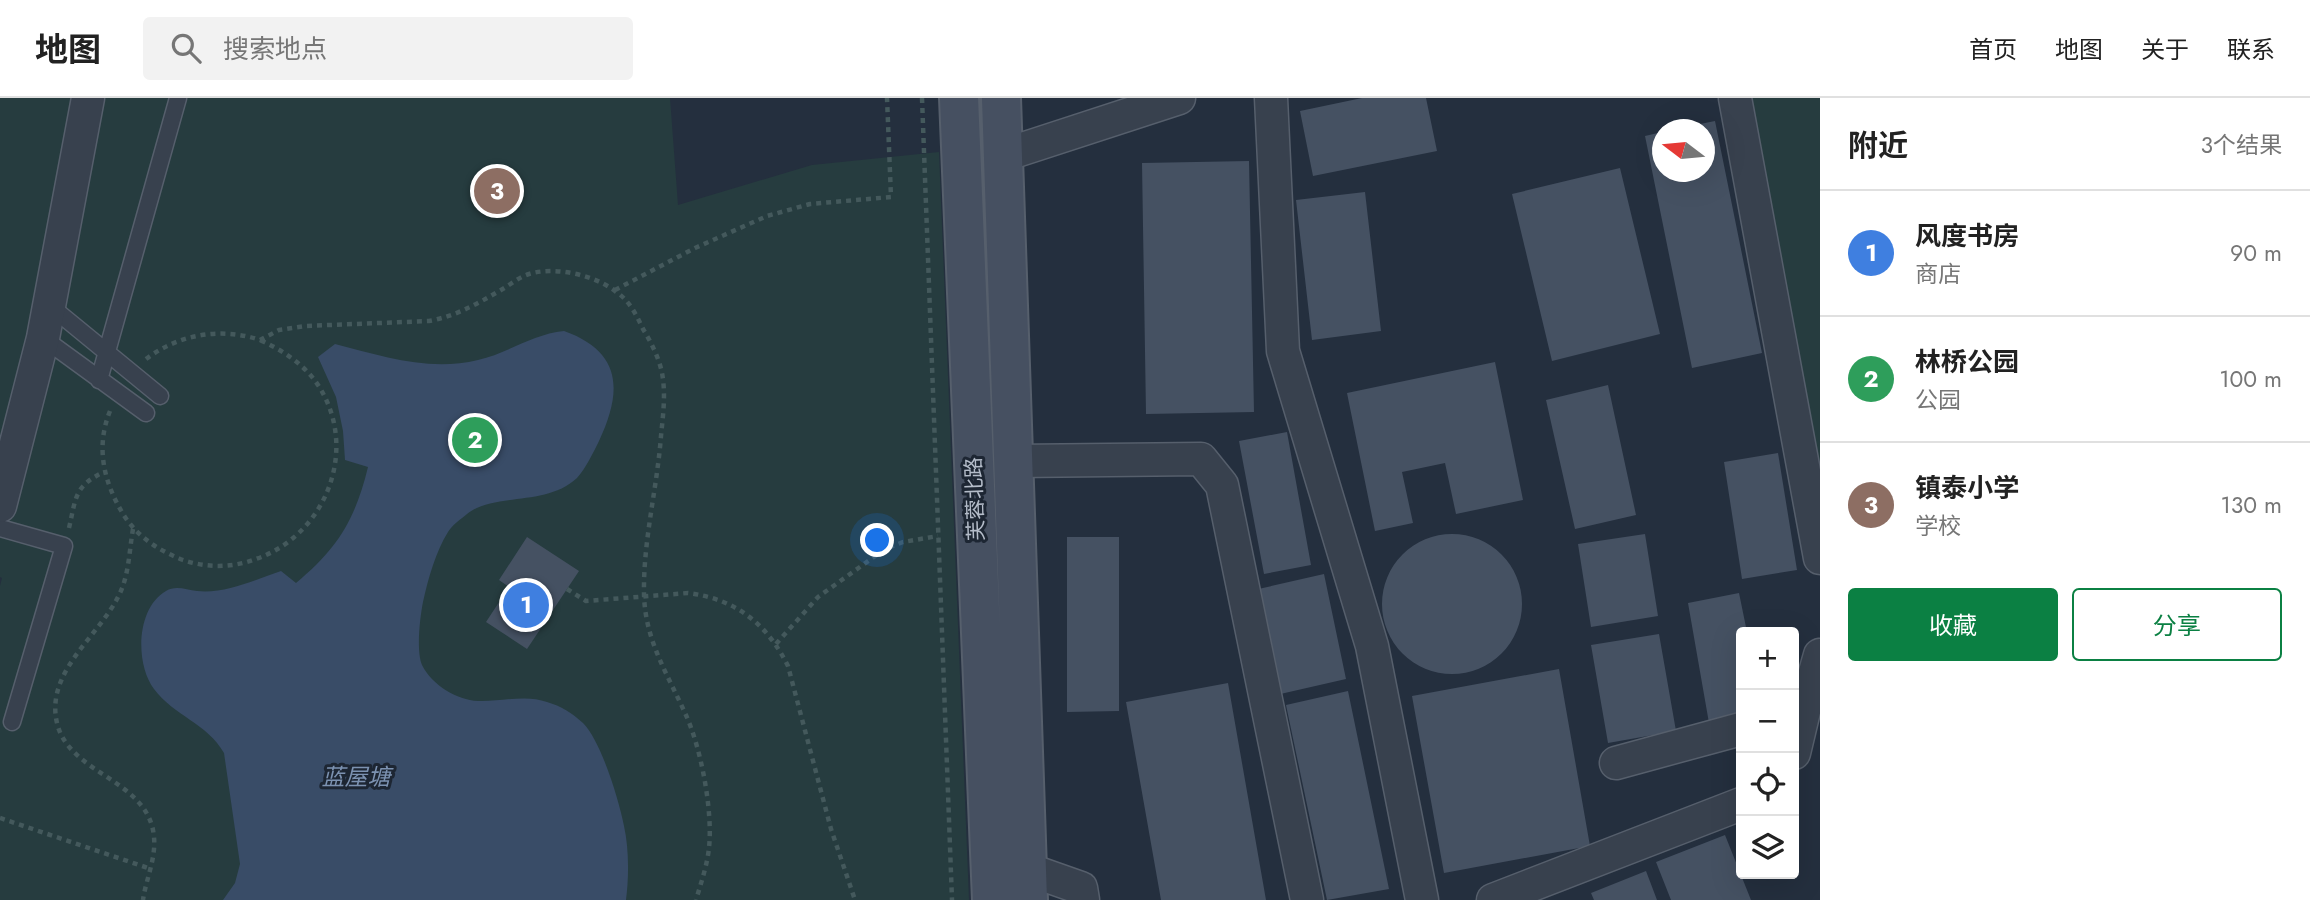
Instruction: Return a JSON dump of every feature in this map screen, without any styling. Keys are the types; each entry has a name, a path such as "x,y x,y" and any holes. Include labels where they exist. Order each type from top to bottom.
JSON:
{"main road":[{"name":"芙蓉北路","path":"959,98 992,900"},
{"name":"芙蓉北路","path":"1001,98 1028,885"}],"street":[{"path":"0,506 43,338 88,98"},
{"path":"1004,155 1178,98"},
{"path":"1271,98 1283,351 1372,646 1422,900"},
{"path":"1735,98 1820,558"},
{"path":"1015,461 1201,459 1223,485 1307,900"},
{"path":"1799,713 1820,655"},
{"path":"1616,763 1736,730"},
{"path":"1493,900 1556,889 1736,806"},
{"path":"1028,885 1080,888 1083,900"}],"lane":[{"path":"99,380 178,98"},
{"path":"49,305 160,396"},
{"path":"43,338 146,413"},
{"path":"0,528 64,545 12,722"}],"path":[{"path":"615,290 695,248 767,216 810,204 891,197 887,98"},
{"path":"922,98 952,900"},
{"path":"260,340 279,330 305,326 447,318 527,275 546,271 572,273 615,290 631,305 650,340 662,371 665,398 645,555 644,597 649,635 657,659 687,716 703,771 709,847 696,900"},
{"path":"117,393 105,431 102,453 104,472 112,496 133,528 163,553 199,566 238,566 274,553 305,529 327,497 336,460 333,421 318,386 292,357 260,340 220,332 183,338 149,356 132,372"},
{"path":"64,545 78,493 87,480 104,472"},
{"path":"133,528 126,577 120,594 108,616 75,656 60,681 56,702 57,722 64,740 77,755 134,797 151,821 154,839 151,869 143,900"},
{"path":"776,644 818,597 885,549 903,542 938,536"},
{"path":"567,589 586,601 688,593 719,599 740,610 776,644 788,666 831,829 855,900"},
{"path":"0,818 151,869"}],"green space":[{"path":"0,98 670,98 678,205 812,165 939,152 969,900 0,900"},
{"path":"1748,98 1820,98 1820,521"}],"water":[{"name":"蓝屋塘","path":"564,331 598,350 607,362 612,376 612,406 599,441 577,478 564,487 551,493 478,507 452,527 440,548 427,584 421,616 419,651 422,665 432,679 462,698 478,701 522,698 539,700 562,708 583,723 603,757 622,815 628,853 626,900 223,900 235,883 240,864 224,753 209,734 162,698 148,678 144,666 142,637 149,610 156,599 174,588 218,590 239,586 281,571 296,583 334,545 351,518 368,467 345,460 343,431 336,397 318,357 335,344 406,361 460,363 489,357 542,336"}],"building":[{"path":"1362,98 1426,98 1437,151 1313,176 1300,111"},
{"path":"1715,121 1762,353 1692,368 1654,182 1715,182"},
{"path":"1652,134 1652,171 1645,136"},
{"path":"1249,161 1254,412 1146,414 1142,163"},
{"path":"1620,168 1660,334 1552,361 1512,194"},
{"path":"1365,192 1381,331 1312,340 1296,200"},
{"path":"1495,362 1523,500 1456,514 1445,463 1402,472 1413,523 1375,531 1347,393"},
{"path":"1608,385 1636,515 1575,529 1546,400"},
{"path":"1287,432 1311,565 1264,574 1239,441"},
{"path":"1778,453 1797,570 1742,579 1724,462"},
{"path":"1452,534 1479,539 1502,554 1517,577 1522,604 1517,631 1502,654 1479,669 1452,674 1425,669 1402,654 1387,631 1382,604 1387,577 1402,554 1425,539"},
{"path":"1645,534 1658,616 1591,627 1578,544"},
{"path":"527,537 579,571 527,649 486,622 509,587 499,580"},
{"path":"1067,537 1119,537 1119,711 1067,712"},
{"path":"1324,574 1346,679 1276,695 1254,590"},
{"path":"1739,593 1746,627 1736,627 1736,718 1709,723 1688,603"},
{"path":"1659,634 1676,731 1608,743 1591,645"},
{"path":"1559,669 1590,846 1444,873 1412,696"},
{"path":"1228,683 1266,900 1161,900 1126,702"},
{"path":"1348,691 1389,889 1327,900 1286,705"},
{"path":"1725,835 1736,862 1736,879 1743,879 1751,900 1671,900 1656,862"},
{"path":"1646,871 1657,900 1594,900 1591,893"}],"place":[{"name":"镇泰小学","path":"497,191"},
{"name":"林桥公园","path":"475,440"},
{"name":"风度书房","path":"526,605"}]}
